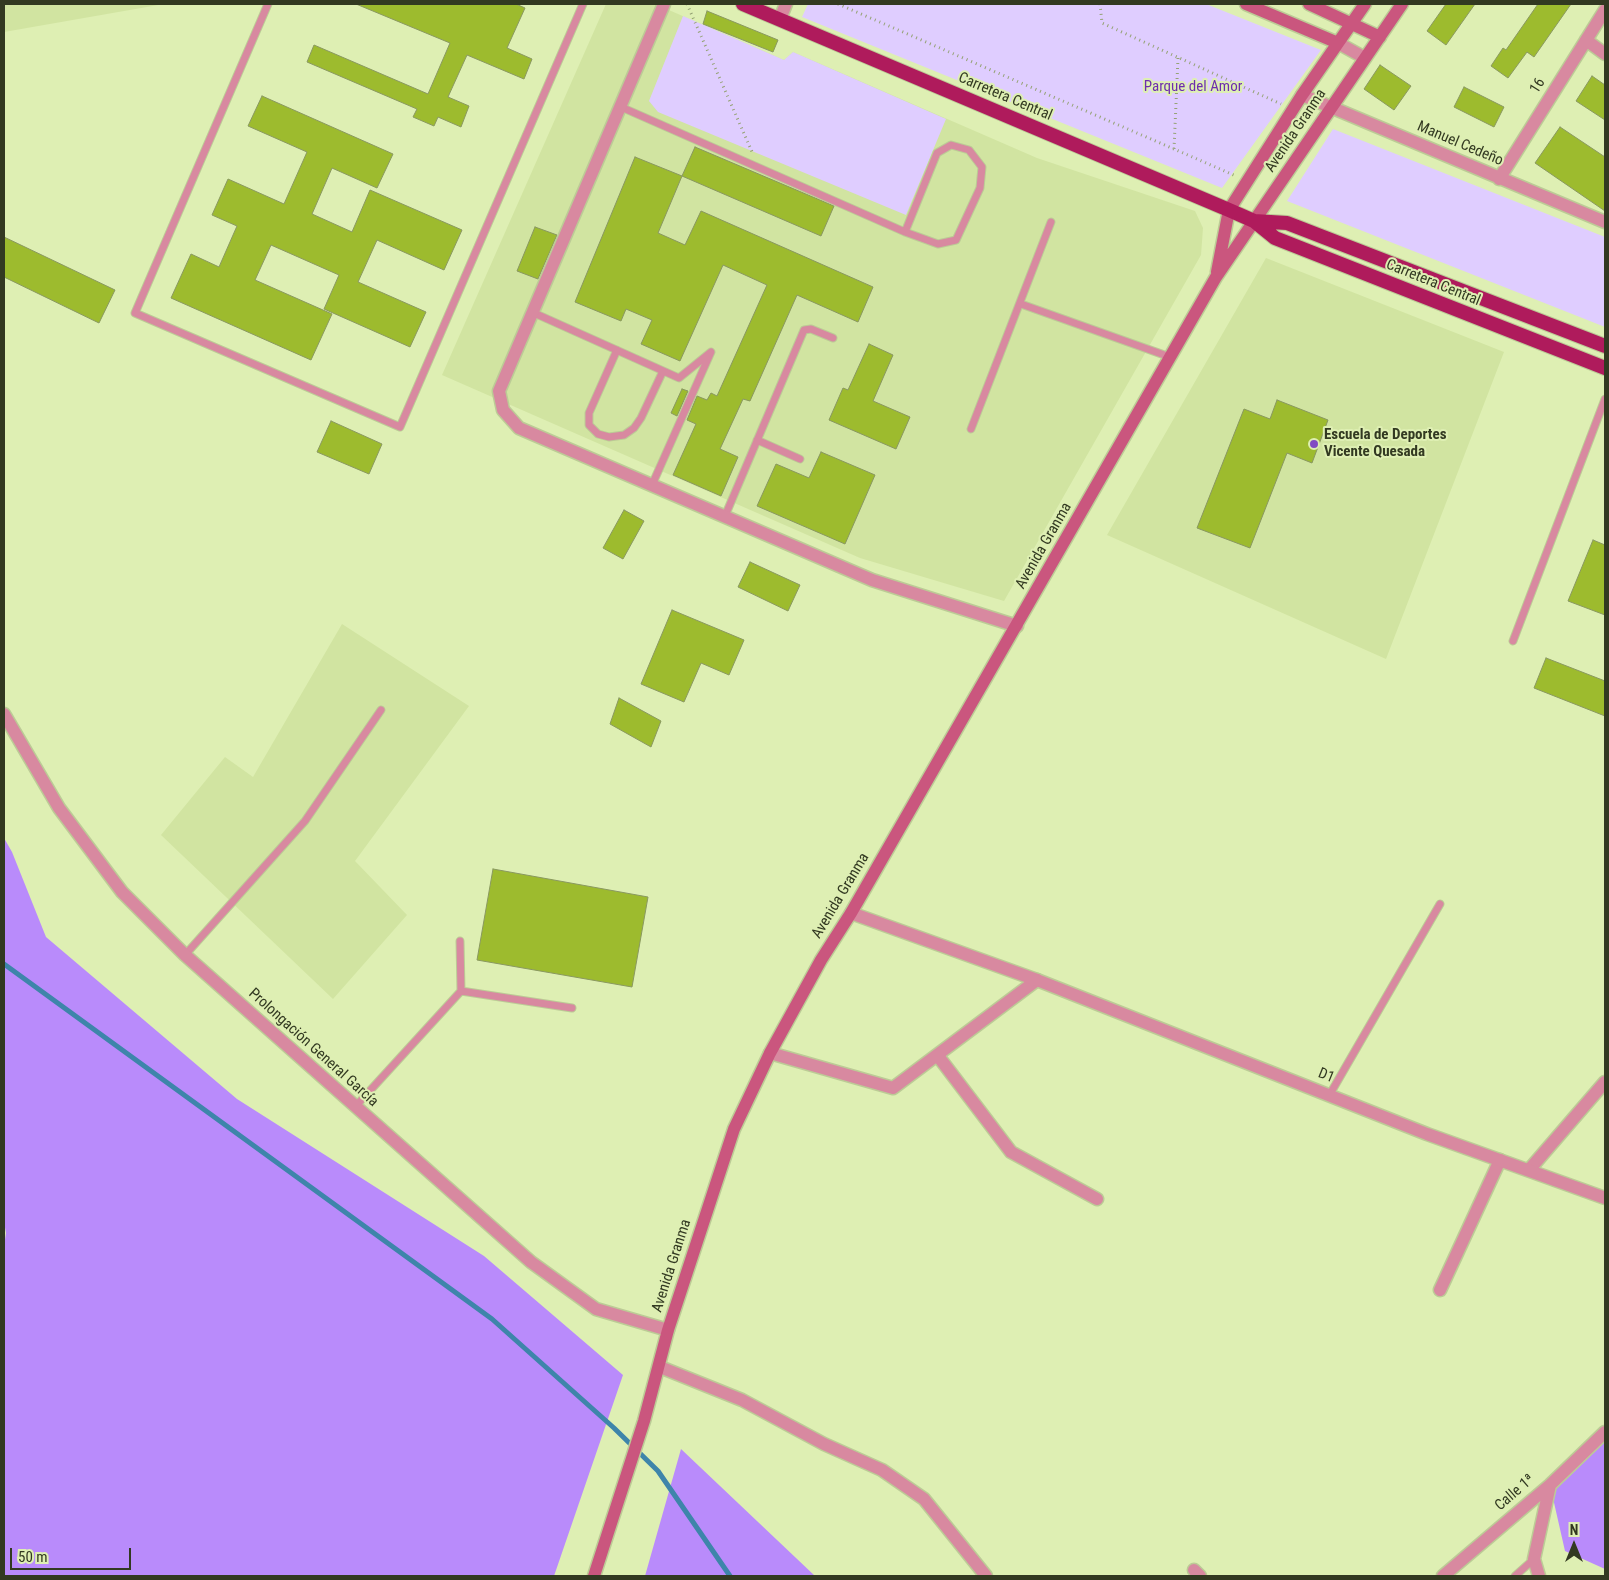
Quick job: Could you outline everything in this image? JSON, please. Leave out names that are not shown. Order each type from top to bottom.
[{"type":"highway","name":"Carretera Central","points":[[743,4],[1229,210],[1254,221],[1275,238],[1605,368]]},
{"type":"highway","name":"Carretera Central","points":[[1254,221],[1286,222],[1605,346]]},
{"type":"main road","points":[[1246,4],[1338,43]]},
{"type":"main road","points":[[1309,4],[1380,37]]},
{"type":"main road","name":"Avenida Granma","points":[[1216,277],[1229,210],[1302,95],[1365,4]]},
{"type":"main road","name":"Avenida Granma","points":[[594,1576],[644,1421],[660,1367],[668,1330],[734,1129],[770,1053],[821,960],[851,913],[1216,277],[1402,4]]},
{"type":"street","points":[[664,4],[534,313],[499,391],[503,410],[519,428],[872,580],[1016,626]]},
{"type":"street","points":[[780,19],[786,4]]},
{"type":"street","name":"16","points":[[1499,179],[1605,10]]},
{"type":"street","points":[[1586,40],[1605,54]]},
{"type":"street","points":[[1338,43],[1365,58]]},
{"type":"street","name":"Manuel Cedeño","points":[[1302,95],[1605,222]]},
{"type":"street","name":"Prolongación General García","points":[[4,714],[59,808],[116,885],[185,955],[531,1262],[596,1309],[668,1330]]},
{"type":"street","name":"D1","points":[[851,913],[1037,980],[1500,1160],[1605,1198]]},
{"type":"street","points":[[770,1053],[893,1088],[1037,980]]},
{"type":"street","points":[[938,1056],[1012,1152],[1097,1200]]},
{"type":"street","points":[[1529,1170],[1605,1082]]},
{"type":"street","points":[[1440,1290],[1500,1160]]},
{"type":"street","points":[[660,1367],[742,1400],[824,1444],[882,1470],[924,1499],[986,1576]]},
{"type":"street","name":"Calle 1ª","points":[[1443,1576],[1550,1485],[1605,1432]]},
{"type":"street","points":[[1539,1576],[1534,1559],[1550,1485]]},
{"type":"lane","points":[[268,4],[134,314],[400,427],[583,4]]},
{"type":"lane","points":[[621,107],[905,232],[938,244],[956,240],[980,188],[982,167],[969,150],[951,145],[937,152],[905,232]]},
{"type":"lane","points":[[971,429],[1021,304],[1051,222]]},
{"type":"lane","points":[[1021,304],[1170,356]]},
{"type":"lane","points":[[534,313],[679,378],[711,352],[652,485]]},
{"type":"lane","points":[[725,516],[804,330],[811,329],[833,338]]},
{"type":"lane","points":[[617,350],[589,413],[589,425],[598,434],[609,438],[624,435],[634,428],[641,418],[663,371]]},
{"type":"lane","points":[[1513,641],[1605,399]]},
{"type":"lane","points":[[757,440],[800,459]]},
{"type":"lane","points":[[185,955],[305,821],[381,710]]},
{"type":"lane","points":[[1330,1094],[1440,904]]},
{"type":"lane","points":[[355,1107],[461,991],[460,941]]},
{"type":"lane","points":[[461,991],[572,1008]]},
{"type":"lane","points":[[1515,1576],[1534,1559]]},
{"type":"path","points":[[687,4],[760,168]]},
{"type":"path","points":[[838,4],[1247,181]]},
{"type":"path","points":[[1100,4],[1102,23],[1293,109]]},
{"type":"path","points":[[1174,149],[1178,58]]},
{"type":"shaded area","points":[[4,4],[164,4],[4,32]]},
{"type":"shaded area","points":[[606,4],[655,4],[784,60],[793,52],[1037,158],[1195,211],[1203,228],[1201,255],[1004,601],[860,558],[442,375]]},
{"type":"shaded area","name":"Escuela de Deportes Vicente Quesada","points":[[1266,258],[1504,352],[1386,659],[1107,535]]},
{"type":"shaded area","points":[[342,624],[469,706],[355,861],[407,915],[333,999],[161,835],[225,757],[253,777]]},
{"type":"shaded area","points":[[4,838],[12,852],[46,937],[237,1099],[484,1256],[623,1375],[554,1576],[4,1576],[4,1246],[6,1233],[4,1222]]},
{"type":"shaded area","points":[[1605,1432],[1605,1569],[1565,1551],[1550,1485]]},
{"type":"shaded area","points":[[681,1449],[815,1576],[645,1576]]},
{"type":"green space","name":"Parque del Amor","points":[[808,4],[1206,4],[1321,50],[1222,188],[802,17]]},
{"type":"green space","points":[[683,16],[784,60],[793,52],[946,119],[906,215],[658,112],[649,101]]},
{"type":"green space","points":[[1333,129],[1605,237],[1605,327],[1287,201]]},
{"type":"building","points":[[356,4],[516,4],[525,8],[507,48],[532,59],[524,79],[467,55],[448,97],[469,106],[461,127],[438,117],[434,126],[413,117],[417,109],[307,62],[314,45],[428,94],[450,43]]},
{"type":"building","points":[[1446,4],[1475,4],[1446,45],[1427,31]]},
{"type":"building","points":[[1538,4],[1571,4],[1534,57],[1527,52],[1508,78],[1491,66],[1503,48],[1506,50]]},
{"type":"building","points":[[707,11],[778,40],[773,52],[703,24]]},
{"type":"building","points":[[1380,65],[1411,86],[1394,110],[1364,89]]},
{"type":"building","points":[[1592,76],[1605,85],[1605,120],[1576,101]]},
{"type":"building","points":[[1464,87],[1504,107],[1494,127],[1454,107]]},
{"type":"building","points":[[262,96],[393,154],[377,188],[332,168],[312,214],[352,232],[370,190],[462,230],[444,270],[377,240],[358,282],[426,312],[410,347],[324,309],[339,275],[271,245],[255,280],[332,314],[311,360],[171,298],[191,254],[219,267],[237,226],[212,215],[228,179],[284,204],[307,152],[248,126]]},
{"type":"building","points":[[1560,127],[1605,157],[1605,211],[1535,163]]},
{"type":"building","points":[[695,147],[834,206],[821,236],[682,176]]},
{"type":"building","points":[[635,157],[682,176],[658,233],[685,245],[701,211],[873,287],[858,322],[797,295],[750,401],[743,399],[720,449],[738,457],[721,496],[673,475],[696,424],[687,420],[697,396],[707,400],[711,393],[717,396],[767,285],[723,265],[680,361],[641,344],[652,320],[626,309],[621,321],[575,302]]},
{"type":"building","points":[[535,227],[557,235],[538,279],[517,271]]},
{"type":"building","points":[[4,237],[115,290],[99,323],[4,277]]},
{"type":"building","points":[[869,344],[893,355],[873,401],[910,417],[896,449],[829,420],[843,388],[848,390]]},
{"type":"building","points":[[682,389],[688,391],[677,416],[671,413]]},
{"type":"building","points":[[1277,400],[1328,420],[1312,463],[1287,453],[1250,548],[1197,528],[1244,409],[1270,419]]},
{"type":"building","points":[[331,421],[382,444],[369,474],[317,452]]},
{"type":"building","points":[[821,452],[875,475],[845,544],[757,506],[776,464],[809,478]]},
{"type":"building","points":[[624,510],[644,521],[623,559],[603,548]]},
{"type":"building","points":[[1593,540],[1605,545],[1605,615],[1568,601]]},
{"type":"building","points":[[750,562],[800,585],[788,611],[738,587]]},
{"type":"building","points":[[672,610],[744,640],[729,675],[701,663],[684,702],[641,684]]},
{"type":"building","points":[[1546,658],[1605,681],[1605,716],[1534,688]]},
{"type":"building","points":[[619,698],[661,721],[651,747],[610,724]]},
{"type":"building","points":[[493,869],[648,897],[632,987],[477,960]]},
{"type":"waterway","points":[[4,964],[492,1319],[614,1428],[658,1471],[730,1576]]},
{"type":"place","name":"Escuela de Deportes Vicente Quesada","points":[[1314,444]]}]
